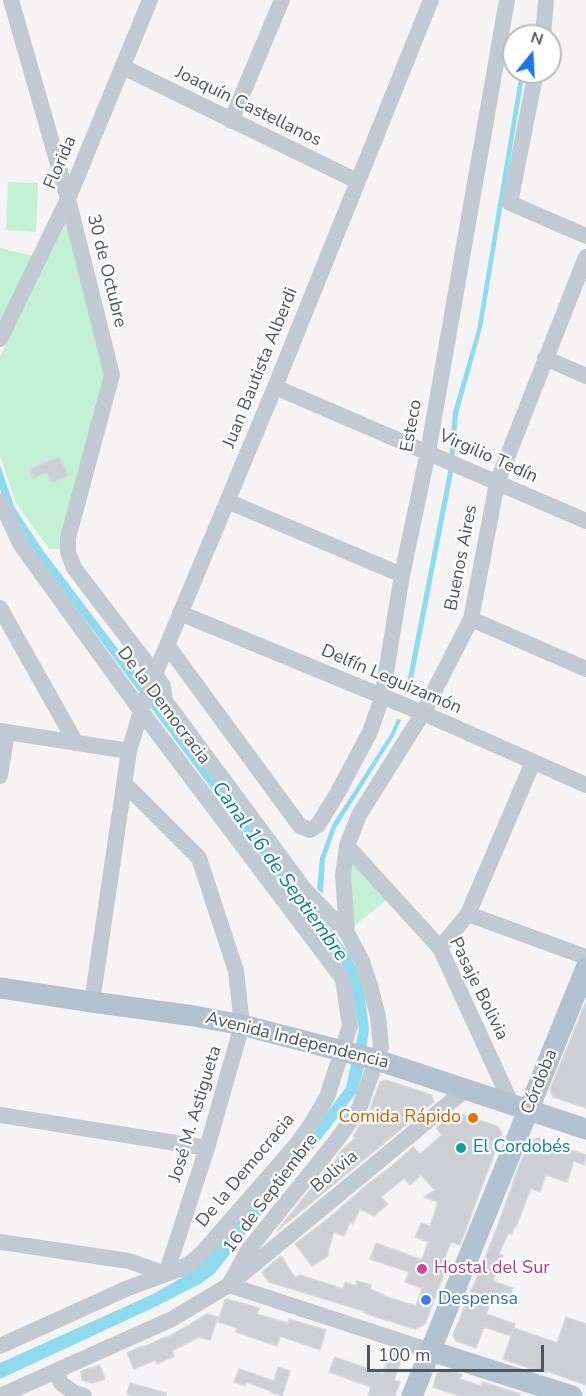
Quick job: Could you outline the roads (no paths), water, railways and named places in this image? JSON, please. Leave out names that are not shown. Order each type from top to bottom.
[{"type":"main road","name":"Córdoba","points":[[412,1396],[520,1108],[586,968]]},
{"type":"main road","name":"Avenida Independencia","points":[[0,988],[242,1025],[376,1060],[586,1129]]},
{"type":"main road","points":[[430,1351],[572,1396]]},
{"type":"street","name":"30 de Octubre","points":[[11,0],[68,199],[112,375],[68,538],[68,552]]},
{"type":"street","name":"Florida","points":[[0,339],[68,199],[150,0]]},
{"type":"street","points":[[231,121],[282,0]]},
{"type":"street","name":"Juan Bautista Alberdi","points":[[92,1002],[129,751],[141,711],[431,0]]},
{"type":"street","name":"Esteco","points":[[167,645],[300,826],[310,830],[318,825],[370,732],[382,697],[402,574],[434,454],[507,0]]},
{"type":"street","points":[[544,24],[546,0]]},
{"type":"street","name":"Joaquín Castellanos","points":[[123,67],[357,181]]},
{"type":"street","points":[[534,84],[510,203],[586,236]]},
{"type":"street","name":"Buenos Aires","points":[[376,1060],[381,1047],[378,1016],[363,961],[347,933],[343,875],[347,846],[359,815],[423,713],[471,619],[497,483],[586,256]]},
{"type":"street","points":[[545,358],[586,376]]},
{"type":"street","name":"Virgilio Tedín","points":[[274,387],[586,521]]},
{"type":"street","name":"De la Democracia","points":[[0,501],[21,545],[141,711],[343,979],[350,1026],[327,1097],[312,1124],[202,1253],[180,1269],[128,1288],[0,1346]]},
{"type":"street","points":[[227,501],[402,574]]},
{"type":"street","name":"De la Democracia","points":[[68,552],[74,568],[155,674],[163,686],[165,701],[233,794],[306,890],[347,933]]},
{"type":"street","points":[[0,608],[76,743]]},
{"type":"street","name":"Delfín Leguizamón","points":[[180,613],[423,713],[586,785]]},
{"type":"street","points":[[471,619],[586,669]]},
{"type":"street","points":[[0,776],[3,732],[129,751]]},
{"type":"street","points":[[440,948],[468,914],[533,762]]},
{"type":"street","name":"José M. Astigueta","points":[[124,783],[199,858],[236,971],[242,1025],[207,1148],[166,1274]]},
{"type":"street","name":"Pasaje Bolivia","points":[[347,846],[440,948],[520,1108]]},
{"type":"street","points":[[468,914],[586,957]]},
{"type":"street","name":"16 de Septiembre","points":[[230,1285],[249,1249],[359,1109],[376,1060]]},
{"type":"street","name":"Bolivia","points":[[230,1285],[465,1089]]},
{"type":"street","points":[[0,1115],[207,1148]]},
{"type":"street","points":[[0,1242],[129,1261],[166,1274]]},
{"type":"street","points":[[0,1396],[172,1319],[230,1285],[430,1351]]},
{"type":"street","points":[[56,1371],[62,1383],[74,1393],[84,1396]]},
{"type":"water","points":[[518,84],[523,84],[482,328],[458,414],[453,473],[410,695],[405,693],[448,472],[453,412],[477,330]]},
{"type":"water","name":"Canal 16 de Septiembre","points":[[0,465],[14,506],[45,553],[348,952],[359,973],[364,991],[369,1028],[364,1068],[357,1092],[214,1274],[200,1284],[157,1306],[0,1379],[0,1363],[153,1294],[181,1278],[204,1260],[304,1144],[346,1087],[359,1029],[350,981],[341,962],[7,512],[0,489]]},
{"type":"water","points":[[397,719],[401,720],[394,736],[336,828],[325,859],[323,894],[317,889],[320,858],[332,825],[390,735]]},
{"type":"place","name":"Comida Rápido","points":[[473,1118]]},
{"type":"place","name":"El Cordobés","points":[[461,1148]]},
{"type":"place","name":"Hostal del Sur","points":[[422,1269]]},
{"type":"place","name":"Despensa","points":[[426,1300]]}]
